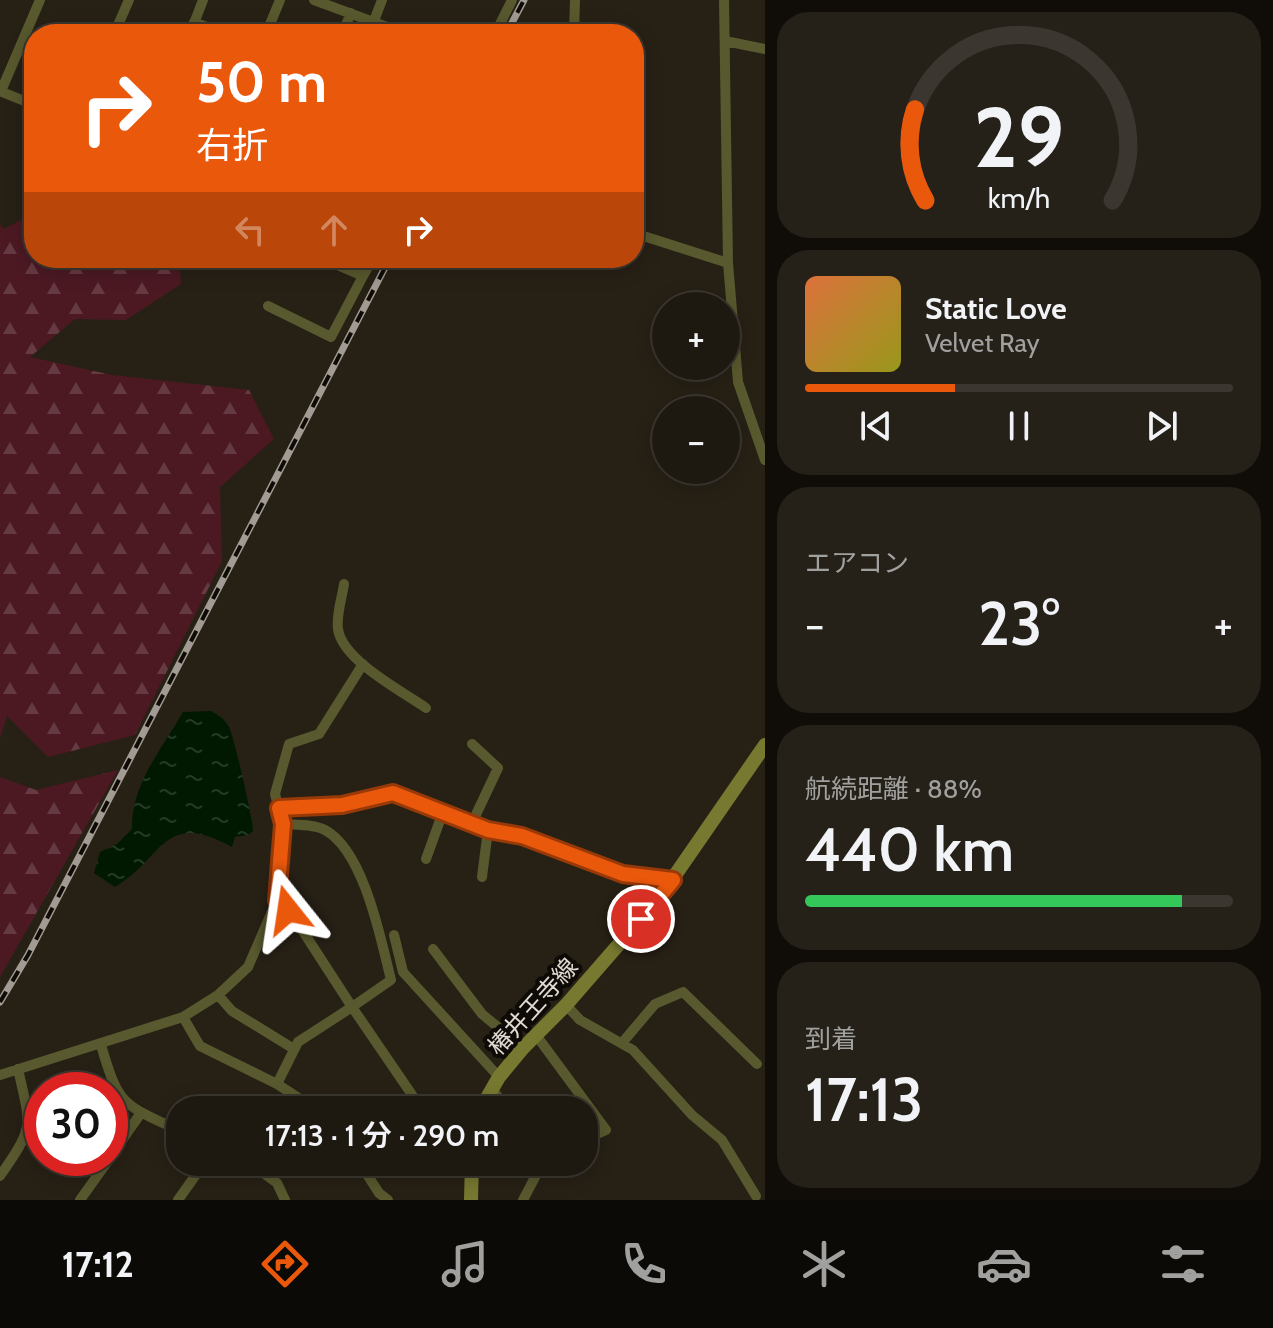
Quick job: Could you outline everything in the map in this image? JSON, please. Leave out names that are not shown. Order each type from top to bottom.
[{"type":"main road","name":"椿井王寺線","points":[[488,1096],[523,1048],[566,1005],[673,880],[765,745]]},
{"type":"main road","points":[[472,1176],[472,1200]]},
{"type":"street","points":[[29,24],[40,0]]},
{"type":"street","points":[[118,24],[129,0]]},
{"type":"street","points":[[199,24],[194,22],[203,0]]},
{"type":"street","points":[[270,24],[280,0]]},
{"type":"street","points":[[316,0],[381,24]]},
{"type":"street","points":[[374,21],[382,0]]},
{"type":"street","points":[[500,24],[512,0]]},
{"type":"street","points":[[574,24],[575,0]]},
{"type":"street","points":[[724,0],[728,263],[738,382],[765,460]]},
{"type":"street","points":[[346,24],[351,13]]},
{"type":"street","points":[[24,36],[0,91],[24,101]]},
{"type":"street","points":[[725,41],[765,49]]},
{"type":"street","points":[[644,236],[728,263]]},
{"type":"street","points":[[344,268],[363,276]]},
{"type":"street","points":[[268,306],[331,337],[367,268]]},
{"type":"street","points":[[344,584],[338,629],[346,649],[426,708]]},
{"type":"street","points":[[0,1075],[183,1017],[218,995],[248,967],[277,900],[283,824],[275,794],[289,744],[319,734],[363,664]]},
{"type":"street","points":[[472,744],[498,768],[472,823]]},
{"type":"street","points":[[279,808],[342,805],[393,793],[488,830],[522,836],[623,874],[673,880]]},
{"type":"street","points":[[426,859],[443,812]]},
{"type":"street","points":[[277,1084],[298,1042],[391,980],[372,904],[355,865],[329,832],[319,827],[283,824]]},
{"type":"street","points":[[482,877],[488,830]]},
{"type":"street","points":[[277,900],[297,922],[413,1096]]},
{"type":"street","points":[[394,935],[403,972],[496,1083],[502,1096]]},
{"type":"street","points":[[433,949],[482,1014],[523,1048]]},
{"type":"street","points":[[622,1043],[655,1004],[683,992],[757,1064]]},
{"type":"street","points":[[218,995],[232,1011],[294,1049]]},
{"type":"street","points":[[566,1005],[580,1020],[622,1043],[722,1140],[755,1199]]},
{"type":"street","points":[[183,1017],[200,1046],[295,1096]]},
{"type":"street","points":[[536,1035],[581,1096]]},
{"type":"street","points":[[101,1045],[119,1097],[141,1113],[166,1125]]},
{"type":"street","points":[[0,1176],[27,1137],[30,1123],[18,1069]]},
{"type":"street","points":[[128,1132],[141,1113]]},
{"type":"street","points":[[598,1119],[606,1130],[598,1134]]},
{"type":"street","points":[[80,1200],[97,1176]]},
{"type":"street","points":[[178,1200],[195,1176]]},
{"type":"street","points":[[267,1176],[277,1183],[285,1200]]},
{"type":"street","points":[[368,1176],[379,1193],[388,1200]]},
{"type":"street","points":[[523,1200],[536,1176]]},
{"type":"green space","points":[[24,219],[24,268],[180,268],[181,284],[126,320],[75,319],[30,357],[112,375],[249,390],[274,439],[220,487],[222,561],[135,735],[48,757],[7,716],[0,738],[0,224],[3,229]]},
{"type":"green space","points":[[118,770],[0,977],[0,777],[36,790]]},
{"type":"water","points":[[211,711],[229,727],[253,831],[235,837],[232,847],[192,833],[178,835],[115,887],[94,873],[100,852],[117,844],[132,829],[142,782],[183,712]]},
{"type":"railway","points":[[511,24],[524,0]]},
{"type":"railway","points":[[0,1002],[28,955],[385,268]]},
{"type":"route","points":[[288,910],[277,900],[283,824],[279,808],[342,805],[393,793],[488,830],[522,836],[623,874],[673,880],[641,919]]}]
